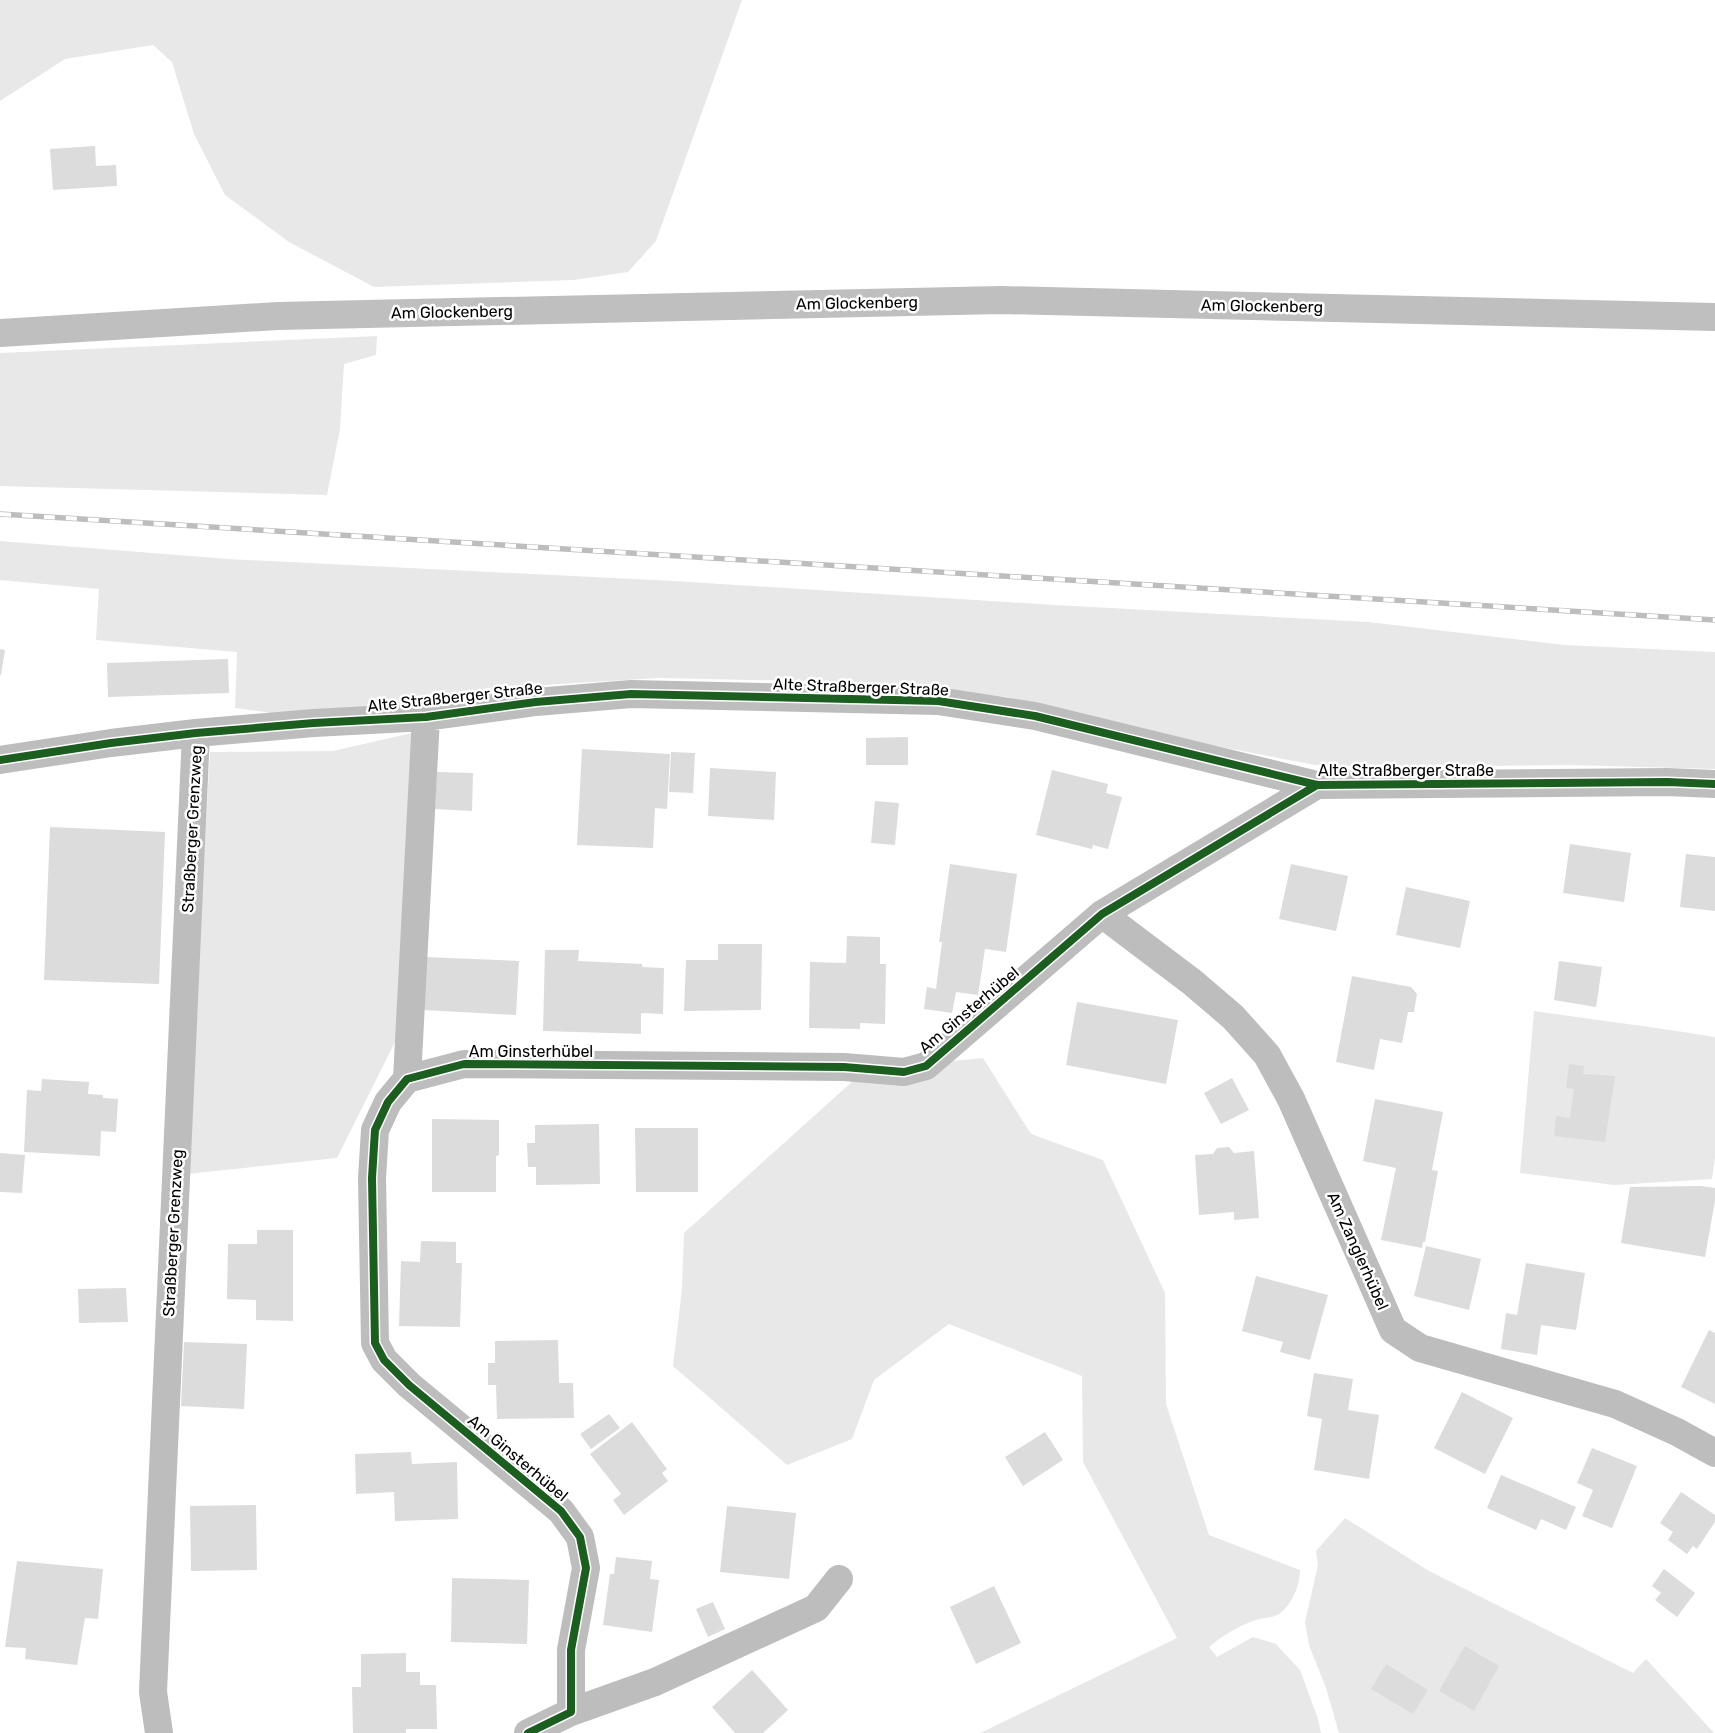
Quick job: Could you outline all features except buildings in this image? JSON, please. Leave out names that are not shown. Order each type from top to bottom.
[{"type":"main road","name":"Am Glockenberg","points":[[0,332],[278,316],[1001,300],[1715,317]]},
{"type":"street","name":"Alte Straßberger Straße","points":[[0,760],[196,733],[314,723],[426,717],[536,702],[632,694],[938,702],[1034,716],[1317,785],[1667,782],[1715,784]]},
{"type":"street","points":[[407,1080],[426,717]]},
{"type":"street","name":"Straßberger Grenzweg","points":[[159,1733],[153,1692],[196,733]]},
{"type":"street","name":"Am Ginsterhübel","points":[[572,1712],[571,1650],[586,1568],[580,1538],[561,1511],[409,1385],[384,1360],[375,1343],[372,1178],[375,1130],[388,1102],[407,1080],[464,1064],[844,1067],[904,1072],[926,1066],[1102,914],[1317,785]]},
{"type":"street","name":"Am Zanglerhübel","points":[[1102,914],[1192,982],[1233,1017],[1267,1055],[1291,1099],[1393,1330],[1420,1348],[1615,1404],[1678,1432],[1715,1453]]},
{"type":"street","points":[[528,1733],[572,1712],[655,1682],[816,1608],[839,1579]]},
{"type":"shaded area","points":[[0,0],[742,0],[656,241],[628,272],[574,280],[374,287],[289,242],[225,195],[194,134],[172,62],[153,45],[65,59],[0,101]]},
{"type":"shaded area","points":[[377,336],[376,355],[344,364],[340,429],[327,495],[0,486],[0,353]]},
{"type":"shaded area","points":[[0,541],[228,559],[674,581],[1368,622],[1565,645],[1715,652],[1715,769],[1570,765],[1405,767],[1315,765],[1195,742],[1007,697],[854,682],[659,678],[543,685],[367,709],[272,713],[235,708],[237,652],[96,640],[99,589],[0,580]]},
{"type":"shaded area","points":[[412,733],[397,1038],[337,1158],[187,1174],[210,752],[333,751]]},
{"type":"shaded area","points":[[1534,1011],[1715,1037],[1715,1157],[1712,1179],[1614,1185],[1520,1173]]},
{"type":"shaded area","points":[[983,1058],[1031,1134],[1103,1160],[1165,1293],[1166,1404],[1209,1535],[1300,1570],[1299,1582],[1284,1610],[1277,1615],[1250,1622],[1225,1635],[1209,1647],[1217,1657],[1253,1637],[1276,1644],[1300,1670],[1318,1719],[1321,1733],[980,1733],[1177,1638],[1083,1462],[1082,1376],[949,1324],[874,1380],[852,1439],[787,1465],[673,1366],[682,1289],[684,1233],[854,1080],[952,1061]]},
{"type":"shaded area","points":[[1345,1518],[1429,1571],[1633,1673],[1646,1659],[1714,1733],[1339,1733],[1326,1688],[1309,1645],[1305,1622],[1318,1565],[1316,1551]]},
{"type":"railway","points":[[0,514],[1715,620]]},
{"type":"cycle path","points":[[0,760],[111,743],[196,733],[314,723],[426,717],[536,702],[631,694],[938,701],[1035,716],[1317,785],[1667,782],[1715,784]]},
{"type":"cycle path","points":[[528,1733],[571,1712],[571,1650],[586,1568],[580,1537],[561,1511],[409,1385],[384,1360],[375,1343],[372,1178],[375,1130],[388,1102],[407,1079],[464,1064],[844,1067],[904,1072],[926,1066],[1102,914],[1317,785]]}]
